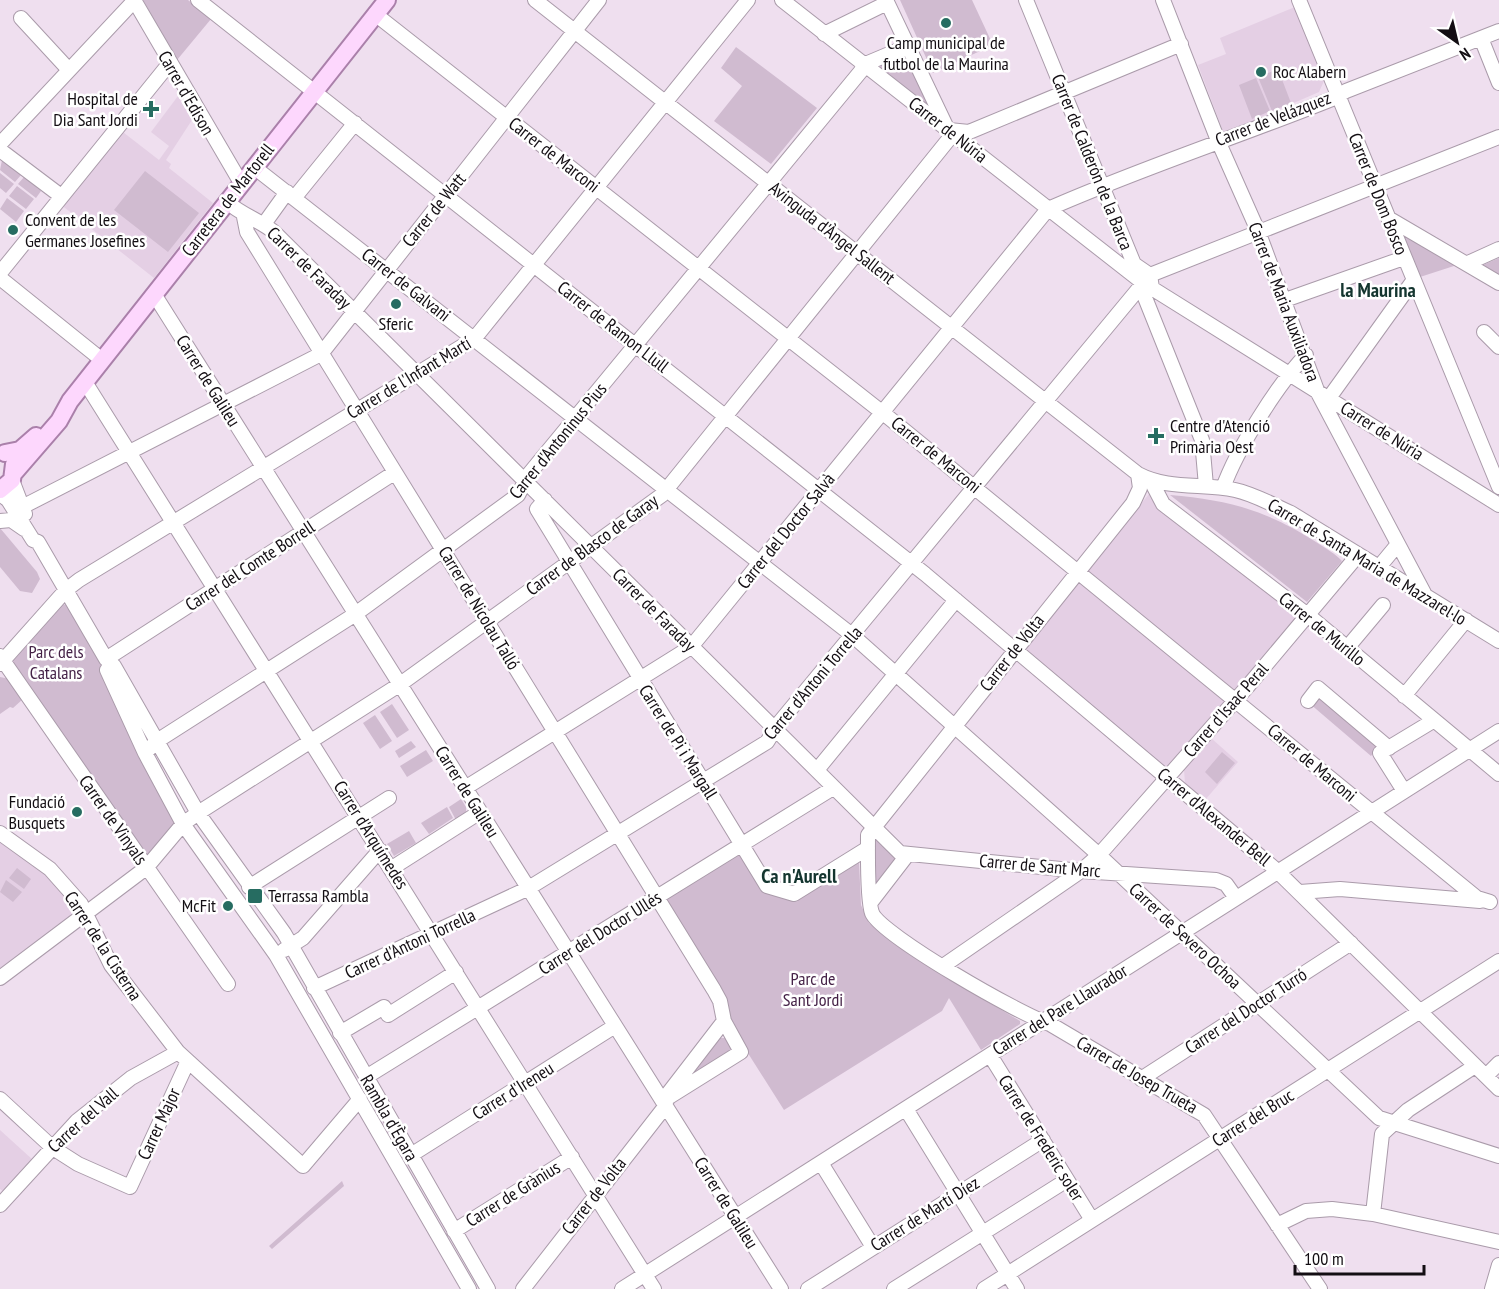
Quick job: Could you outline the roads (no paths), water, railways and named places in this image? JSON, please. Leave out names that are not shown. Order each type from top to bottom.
[{"type":"main road","name":"Carretera de Martorell","points":[[7,484],[59,421],[70,401],[387,0]]},
{"type":"main road","name":"Carretera de Martorell","points":[[3,452],[24,447],[50,418],[70,401]]},
{"type":"main road","points":[[3,452],[14,464],[7,484]]},
{"type":"street","name":"Carrer de Ramon Llull","points":[[198,0],[912,563]]},
{"type":"street","name":"Avinguda d'Àngel Sallent","points":[[535,0],[1133,470]]},
{"type":"street","name":"Carrer de Watt","points":[[22,507],[321,354],[599,0]]},
{"type":"street","name":"Carrer de l'Infant Martí","points":[[1,660],[66,590],[173,521],[474,339],[536,266],[748,0]]},
{"type":"street","name":"Carrer de Núria","points":[[782,0],[951,132]]},
{"type":"street","name":"Carrer de Calderón de la Barca","points":[[1026,0],[1129,253],[1134,264],[1148,281]]},
{"type":"street","name":"Carrer de Maria Auxiliadora","points":[[1163,0],[1219,143],[1258,231],[1306,355],[1398,544],[1425,594]]},
{"type":"street","name":"Carrer de Dom Bosco","points":[[1299,0],[1413,281],[1498,482]]},
{"type":"street","points":[[0,144],[134,1]]},
{"type":"street","name":"Carrer d'Edison","points":[[134,1],[169,64],[242,183]]},
{"type":"street","points":[[824,34],[887,2],[951,132],[969,138],[1181,44]]},
{"type":"street","name":"Carrer de Marconi","points":[[375,14],[882,412],[1079,570],[1477,898],[1495,902]]},
{"type":"street","points":[[21,18],[69,70]]},
{"type":"street","name":"Carrer de Velázquez","points":[[1048,209],[1102,185],[1219,143],[1499,31]]},
{"type":"street","points":[[1481,38],[1499,83]]},
{"type":"street","points":[[863,65],[908,46]]},
{"type":"street","points":[[0,273],[169,64]]},
{"type":"street","name":"Carrer d'Antoninus Pius","points":[[145,753],[158,741],[354,615],[518,495],[529,474],[861,71],[863,65]]},
{"type":"street","points":[[264,224],[355,123]]},
{"type":"street","name":"Carrer de Blasco de Garay","points":[[0,978],[146,868],[183,824],[198,813],[399,685],[662,495],[858,253],[951,132]]},
{"type":"street","points":[[1206,486],[1202,440],[1144,295],[1148,281],[1258,231],[1499,137]]},
{"type":"street","name":"Carrer de Núria","points":[[969,138],[1048,209],[1114,260],[1287,374],[1499,505]]},
{"type":"street","points":[[0,150],[61,196]]},
{"type":"street","name":"Carrer de Galvani","points":[[254,167],[576,417],[852,635],[895,672]]},
{"type":"street","name":"Carrer de Nicolau Talló","points":[[227,202],[244,217],[247,232],[355,411],[444,550],[720,1001],[724,1021],[741,1052],[669,1097],[664,1104]]},
{"type":"street","name":"Carrer del Doctor Salvà","points":[[465,788],[640,681],[691,647],[1048,209]]},
{"type":"street","name":"Carrer de Faraday","points":[[244,217],[264,224],[592,546],[873,828],[900,853],[908,854]]},
{"type":"street","points":[[1388,218],[1499,283]]},
{"type":"street","points":[[1468,263],[1499,249]]},
{"type":"street","points":[[1114,260],[1129,253]]},
{"type":"street","points":[[1285,300],[1404,258]]},
{"type":"street","points":[[0,278],[102,360]]},
{"type":"street","name":"Carrer d'Antoni Torrella","points":[[314,988],[527,889],[767,742],[774,730],[1045,400],[1148,281]]},
{"type":"street","points":[[1324,395],[1413,281]]},
{"type":"street","name":"Carrer de Galileu","points":[[154,294],[354,615],[781,1289]]},
{"type":"street","points":[[1484,332],[1499,347]]},
{"type":"street","points":[[1223,488],[1230,470],[1287,374],[1306,355]]},
{"type":"street","name":"Carrer d'Arquímedes","points":[[85,382],[654,1289]]},
{"type":"street","name":"Carrer de Santa Maria de Mazzarel·lo","points":[[1133,470],[1151,481],[1223,488],[1253,496],[1291,513],[1499,641]]},
{"type":"street","name":"Carrer de Volta","points":[[873,828],[1133,503],[1140,488],[1133,470]]},
{"type":"street","name":"Carrer del Comte Borrell","points":[[106,659],[394,473]]},
{"type":"street","name":"Carrer de Murillo","points":[[1151,481],[1163,504],[1309,616],[1499,774]]},
{"type":"street","points":[[1475,490],[1498,482]]},
{"type":"street","name":"Rambla d'Ègara","points":[[7,484],[39,537],[34,538]]},
{"type":"street","name":"Rambla d'Ègara","points":[[7,484],[8,500],[34,538],[106,659],[114,666],[198,813],[249,887],[268,908],[488,1289]]},
{"type":"street","name":"Carrer de Pi i Margall","points":[[545,500],[537,509],[767,886],[794,894],[868,848]]},
{"type":"street","points":[[0,520],[19,524],[34,538]]},
{"type":"street","points":[[1379,567],[1398,544]]},
{"type":"street","name":"Carrer d'Isaac Peral","points":[[943,966],[1081,871],[1099,855],[1309,616],[1358,555]]},
{"type":"street","name":"Carrer d'Alexander Bell","points":[[912,563],[1300,892],[1499,1089]]},
{"type":"street","points":[[816,770],[956,600]]},
{"type":"street","points":[[1347,648],[1383,605]]},
{"type":"street","points":[[1404,696],[1466,620]]},
{"type":"street","name":"Rambla d'Ègara","points":[[106,659],[107,671],[145,753],[183,824],[276,955],[469,1289]]},
{"type":"street","name":"Carrer de Vinyals","points":[[1,660],[228,984]]},
{"type":"street","name":"Carrer de Severo Ochoa","points":[[895,672],[1099,855],[1378,1118],[1499,1156]]},
{"type":"street","points":[[1308,701],[1318,688],[1389,748]]},
{"type":"street","points":[[1404,791],[1380,753],[1433,721]]},
{"type":"street","name":"Carrer del Pare Llaurador","points":[[622,1289],[1499,731]]},
{"type":"street","name":"Carrer del Doctor Ullés","points":[[366,1077],[480,1009],[833,788]]},
{"type":"street","points":[[249,887],[389,798]]},
{"type":"street","points":[[392,868],[480,812]]},
{"type":"street","points":[[871,902],[868,835],[873,828]]},
{"type":"street","name":"Carrer de la Cisterna","points":[[0,833],[50,869],[86,914],[111,965],[183,1057],[303,1166],[360,1100]]},
{"type":"street","points":[[276,955],[303,938],[380,850]]},
{"type":"street","points":[[871,902],[908,854]]},
{"type":"street","name":"Carrer de Sant Marc","points":[[908,854],[1081,871],[1216,880],[1226,884],[1236,898]]},
{"type":"street","points":[[1444,898],[1451,890],[1455,879]]},
{"type":"street","points":[[1300,892],[1340,889],[1495,902]]},
{"type":"street","name":"Carrer de Josep Trueta","points":[[871,902],[873,915],[880,922],[928,958],[1204,1115],[1320,1289]]},
{"type":"street","name":"Carrer del Doctor Turró","points":[[1141,1079],[1350,943]]},
{"type":"street","name":"Carrer del Bruc","points":[[984,1289],[1499,961]]},
{"type":"street","points":[[340,1033],[384,1007],[388,1015],[456,972]]},
{"type":"street","name":"Carrer de Volta","points":[[523,1289],[664,1108],[667,1095],[724,1021]]},
{"type":"street","name":"Carrer d'Ireneu","points":[[411,1155],[615,1026]]},
{"type":"street","name":"Carrer de Frederic soler","points":[[990,1055],[1092,1220]]},
{"type":"street","name":"Carrer del Vall","points":[[0,1205],[51,1146],[77,1121],[131,1078],[183,1057]]},
{"type":"street","name":"Carrer Major","points":[[51,1146],[78,1164],[130,1187],[183,1057]]},
{"type":"street","points":[[1486,1076],[1499,1063]]},
{"type":"street","points":[[1373,1214],[1382,1134],[1408,1110],[1475,1066]]},
{"type":"street","points":[[0,1099],[51,1146]]},
{"type":"street","points":[[906,1109],[1017,1289]]},
{"type":"street","name":"Carrer de Martí Díez","points":[[808,1289],[1043,1140]]},
{"type":"street","name":"Carrer de Grànius","points":[[454,1231],[572,1157]]},
{"type":"street","points":[[821,1162],[873,1247]]},
{"type":"street","points":[[894,1289],[1067,1179]]},
{"type":"street","points":[[1277,1225],[1292,1216],[1319,1209],[1373,1214],[1499,1242]]},
{"type":"street","points":[[1492,1289],[1499,1265]]},
{"type":"place","name":"Camp municipal de futbol de la Maurina","points":[[946,23]]},
{"type":"place","name":"Roc Alabern","points":[[1261,72]]},
{"type":"place","name":"Hospital de Dia Sant Jordi","points":[[151,109]]},
{"type":"place","name":"Convent de les Germanes Josefines","points":[[13,230]]},
{"type":"place","name":"Sferic","points":[[396,304]]},
{"type":"place","name":"Centre d'Atenció Primària Oest","points":[[1156,436]]},
{"type":"place","name":"Fundació Busquets","points":[[77,812]]},
{"type":"place","name":"Terrassa Rambla","points":[[255,896]]},
{"type":"place","name":"McFit","points":[[228,906]]},
{"type":"district","name":"la Maurina","points":[[1378,290]]},
{"type":"district","name":"Ca n'Aurell","points":[[799,876]]},
{"type":"park label","name":"Parc dels Catalans","points":[[56,662]]},
{"type":"park label","name":"Parc de Sant Jordi","points":[[813,989]]}]
